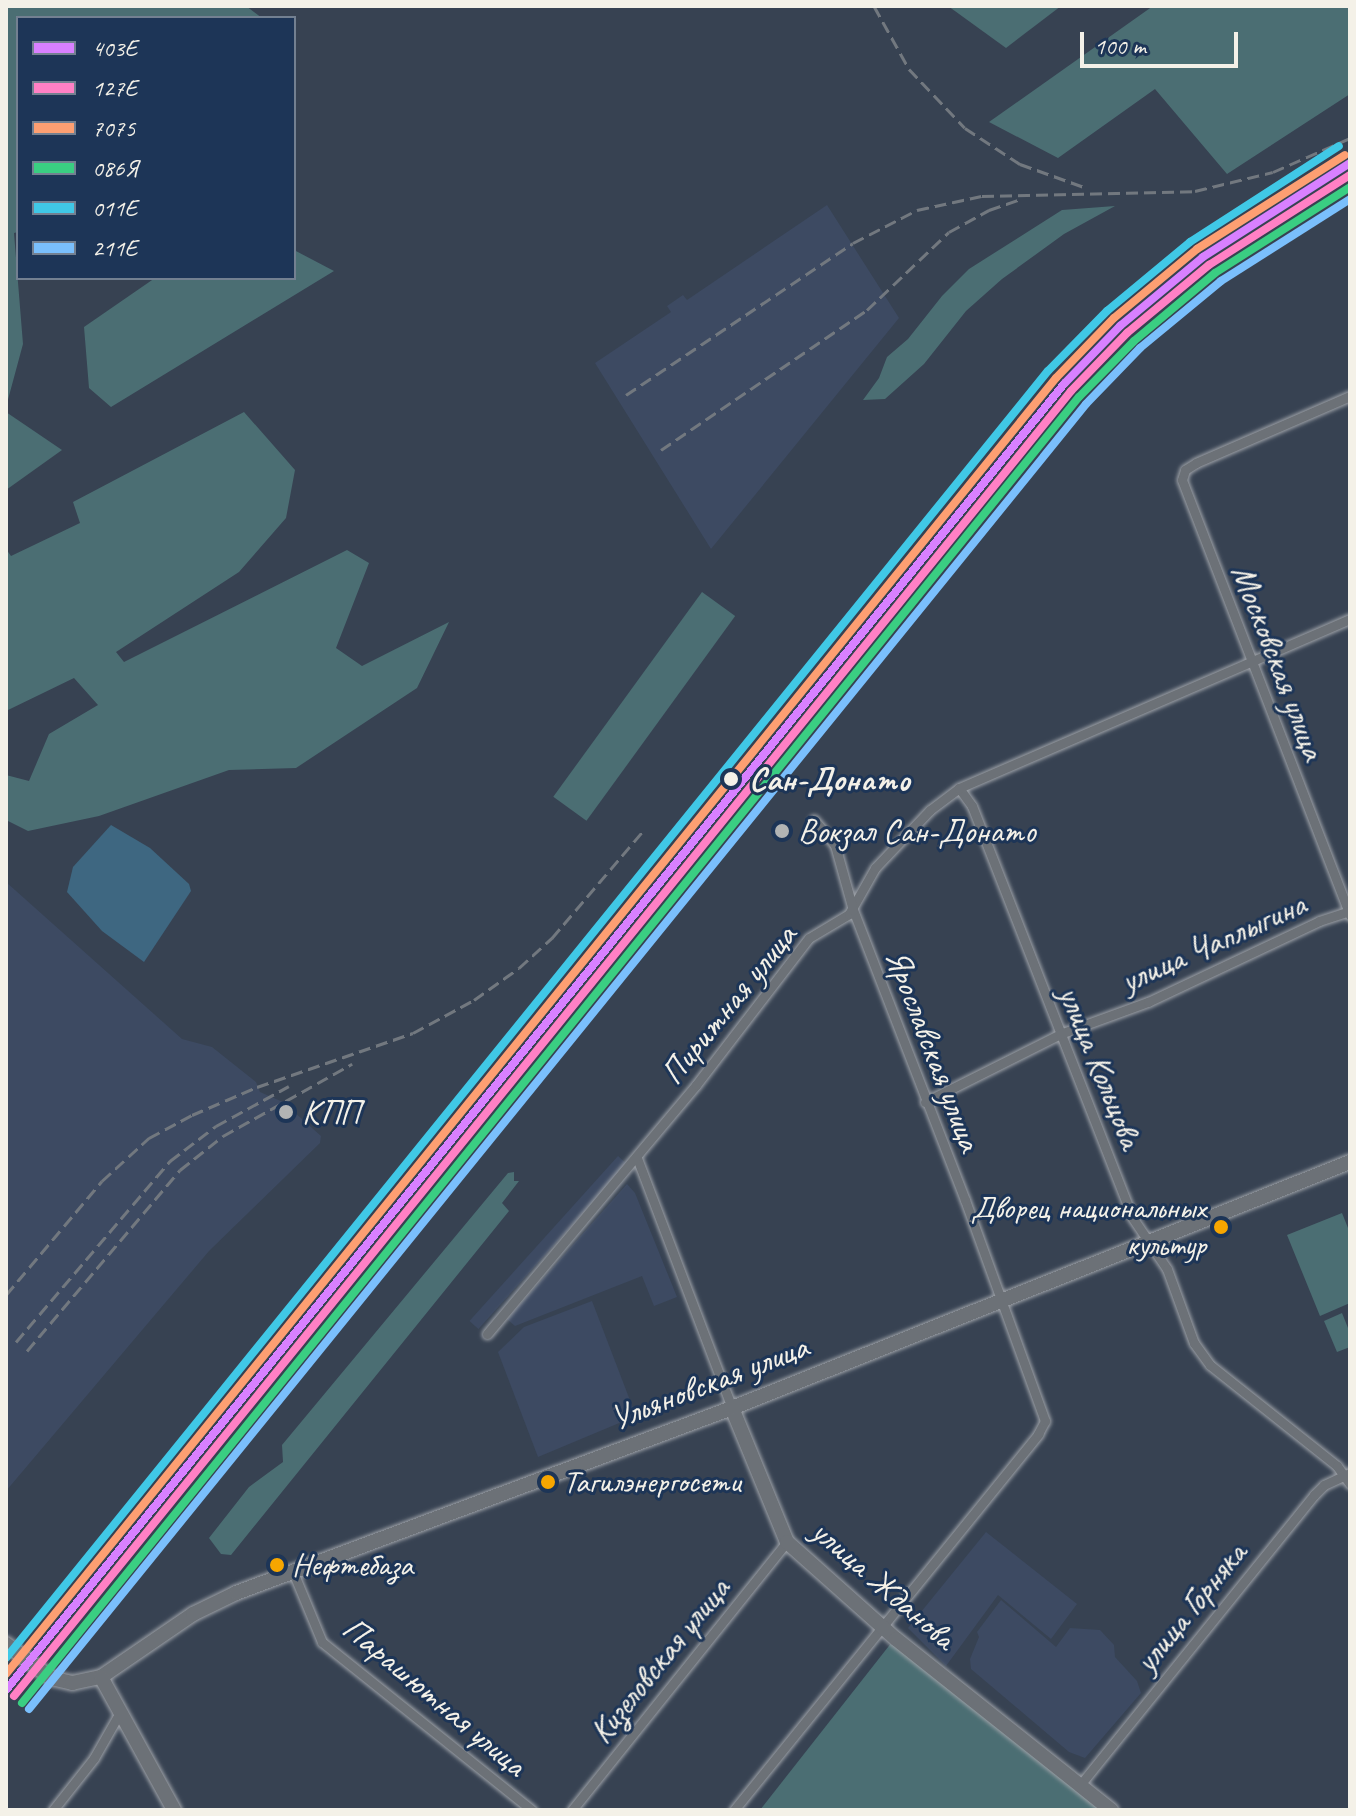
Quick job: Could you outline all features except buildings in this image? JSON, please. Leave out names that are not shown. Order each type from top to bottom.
[{"type":"main road","name":"Ульяновская улица","points":[[101,1677],[193,1614],[293,1572],[732,1408],[1350,1162]]},
{"type":"main road","name":"улица Жданова","points":[[732,1408],[787,1542],[884,1624],[896,1639],[1111,1810]]},
{"type":"main road","points":[[6,1644],[51,1678],[72,1683],[101,1677],[174,1810]]},
{"type":"street","name":"Московская улица","points":[[1349,913],[1184,488],[1185,470],[1350,396]]},
{"type":"street","name":"Пиритная улица","points":[[487,1334],[637,1158],[809,938],[853,910],[875,868],[930,810],[959,788],[1350,619]]},
{"type":"street","name":"улица Кольцова","points":[[959,788],[972,806],[1132,1217],[1167,1269],[1194,1343],[1210,1365],[1349,1477]]},
{"type":"street","name":"Ярославская улица","points":[[734,1810],[1045,1421],[999,1302],[965,1200],[853,910],[835,845],[814,820]]},
{"type":"street","name":"улица Чаплыгина","points":[[925,1102],[1060,1034],[1148,1002],[1319,921],[1349,913]]},
{"type":"street","name":"улица Жданова","points":[[637,1158],[732,1408]]},
{"type":"street","name":"улица Горняка","points":[[1080,1785],[1314,1495],[1324,1485],[1349,1477]]},
{"type":"street","name":"Кизеловская улица","points":[[572,1810],[787,1542]]},
{"type":"street","name":"Парашютная улица","points":[[293,1572],[322,1642],[532,1810]]},
{"type":"street","points":[[53,1810],[94,1758],[119,1714]]},
{"type":"shaded area","points":[[827,205],[899,318],[711,549],[595,363],[671,312],[667,306],[683,295],[687,300]]},
{"type":"shaded area","points":[[111,825],[150,848],[189,884],[191,891],[144,962],[102,931],[67,892],[73,867]]},
{"type":"shaded area","points":[[6,882],[182,1039],[212,1047],[256,1082],[260,1092],[283,1102],[321,1136],[320,1143],[209,1251],[6,1491]]},
{"type":"shaded area","points":[[618,1156],[627,1164],[478,1329],[469,1321]]},
{"type":"shaded area","points":[[627,1184],[635,1193],[677,1297],[654,1306],[642,1276],[515,1326],[507,1319]]},
{"type":"shaded area","name":"Тагилэнергосети","points":[[592,1301],[636,1416],[538,1457],[498,1352],[524,1327]]},
{"type":"shaded area","points":[[986,1532],[1077,1604],[1051,1639],[998,1595],[946,1666],[908,1628]]},
{"type":"shaded area","points":[[1001,1600],[1056,1647],[1070,1628],[1100,1630],[1114,1645],[1115,1657],[1137,1681],[1141,1693],[1085,1758],[1069,1752],[971,1669],[970,1659],[979,1637],[977,1632]]},
{"type":"green space","points":[[6,6],[246,6],[259,16],[16,16],[14,233],[23,344],[6,407]]},
{"type":"green space","points":[[948,6],[1061,6],[1006,48]]},
{"type":"green space","points":[[1153,6],[1350,6],[1350,94],[1227,174],[1155,89],[1058,158],[989,122]]},
{"type":"green space","points":[[1115,206],[1064,234],[1002,279],[966,311],[924,364],[885,399],[863,400],[879,378],[887,357],[908,339],[942,296],[969,269],[1062,210]]},
{"type":"green space","points":[[296,251],[334,271],[111,407],[89,388],[84,327],[152,280],[296,280]]},
{"type":"green space","points":[[6,412],[62,450],[6,490]]},
{"type":"green space","points":[[244,412],[295,470],[286,518],[239,572],[116,652],[124,662],[347,550],[369,563],[336,648],[362,666],[449,622],[417,688],[296,768],[229,770],[99,816],[28,831],[6,820],[6,775],[29,781],[49,734],[98,705],[74,678],[6,711],[6,549],[11,556],[80,523],[73,502]]},
{"type":"green space","points":[[702,592],[735,616],[586,821],[553,797]]},
{"type":"green space","points":[[514,1172],[514,1181],[519,1181],[502,1203],[509,1211],[231,1555],[221,1554],[209,1538],[249,1487],[283,1462],[282,1445],[508,1173]]},
{"type":"green space","points":[[1342,1213],[1350,1233],[1350,1303],[1320,1316],[1287,1235]]},
{"type":"green space","points":[[1342,1313],[1350,1333],[1350,1347],[1337,1352],[1324,1321]]},
{"type":"green space","points":[[892,1642],[1100,1810],[760,1810]]},
{"type":"railway","points":[[874,6],[909,69],[965,128],[1020,164],[1084,187]]},
{"type":"railway","points":[[626,395],[853,243],[917,210],[982,196],[1195,191],[1273,172],[1350,138]]},
{"type":"railway","points":[[661,450],[867,310],[949,232],[989,210],[1018,200]]},
{"type":"railway","points":[[6,1295],[102,1181],[149,1138],[192,1115],[257,1087],[413,1033],[474,1000],[519,968],[552,938],[643,831]]},
{"type":"railway","points":[[27,1351],[180,1170],[223,1136],[352,1064]]},
{"type":"railway","points":[[16,1342],[170,1161],[216,1126],[289,1086]]},
{"type":"transit line","name":"011Е","points":[[6,1658],[1048,371],[1107,311],[1190,242],[1339,146]]},
{"type":"transit line","name":"7075","points":[[6,1674],[1056,378],[1114,318],[1197,249],[1345,155]]},
{"type":"transit line","name":"403Е","points":[[6,1690],[1064,384],[1120,326],[1203,257],[1350,163]]},
{"type":"transit line","name":"127Е","points":[[14,1696],[1071,391],[1127,333],[1209,265],[1350,175]]},
{"type":"transit line","name":"086Я","points":[[22,1703],[1079,397],[1134,341],[1215,273],[1350,187]]},
{"type":"transit line","name":"211Е","points":[[29,1709],[1086,404],[1140,348],[1221,281],[1350,199]]},
{"type":"place","name":"Сан-Донато","points":[[731,779]]},
{"type":"place","name":"Вокзал Сан-Донато","points":[[782,831]]},
{"type":"place","name":"КПП","points":[[286,1112]]},
{"type":"place","name":"Дворец национальных культур","points":[[1221,1227]]},
{"type":"place","name":"Тагилэнергосети","points":[[548,1482]]},
{"type":"place","name":"Нефтебаза","points":[[277,1565]]}]
